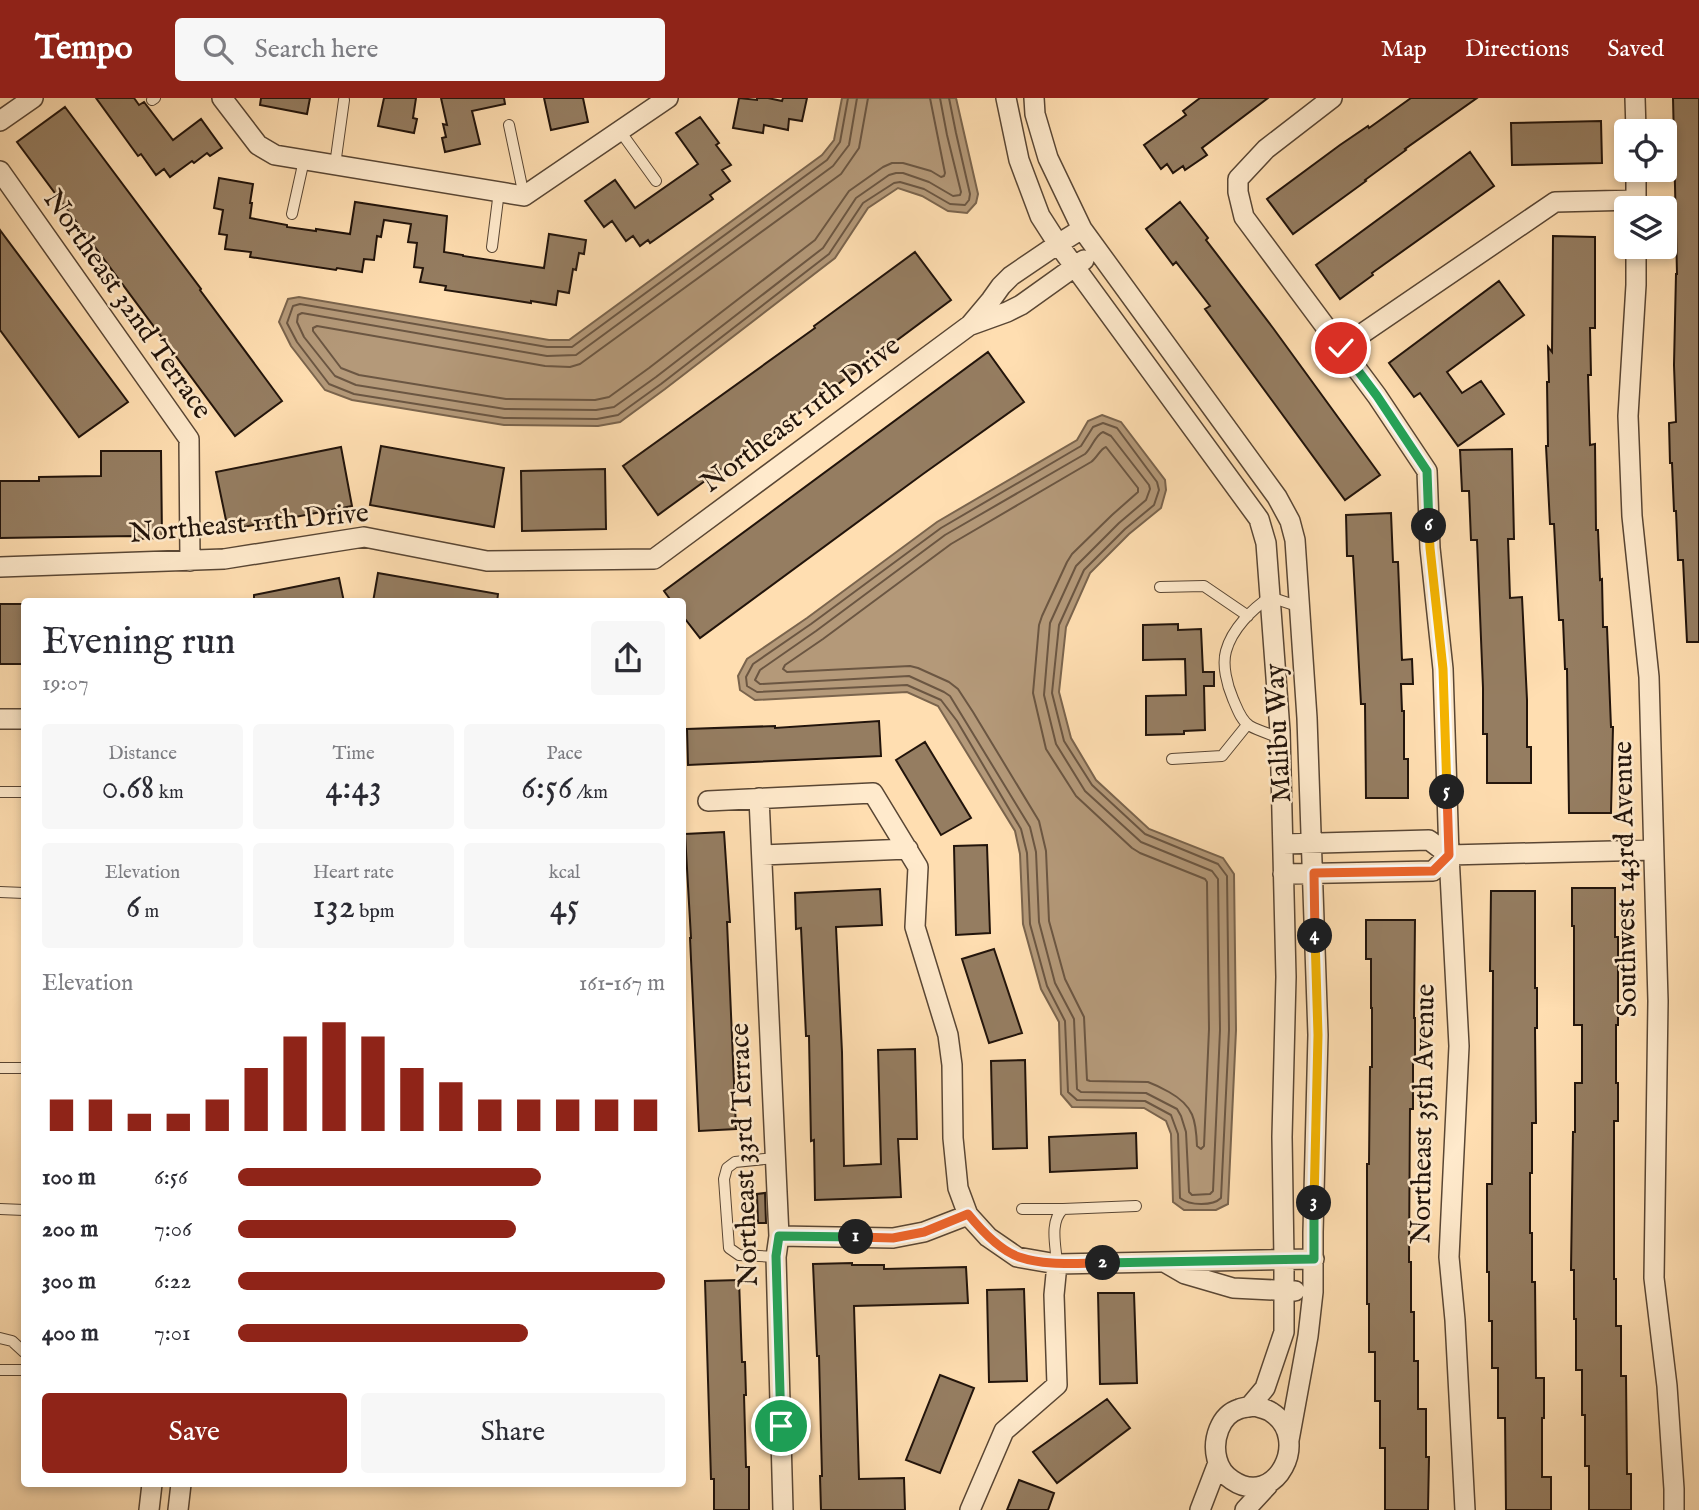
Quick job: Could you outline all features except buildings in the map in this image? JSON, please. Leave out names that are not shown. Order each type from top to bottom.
[{"type":"street","points":[[0,121],[33,98]]},
{"type":"street","points":[[222,98],[258,145],[275,155],[524,196],[668,98]]},
{"type":"street","name":"Malibu Way","points":[[1006,98],[1019,160],[1040,216],[1259,519],[1266,543],[1280,739],[1283,844],[1286,976],[1282,1137],[1284,1332],[1265,1388],[1249,1408],[1240,1409],[1223,1421],[1215,1441],[1218,1463],[1200,1510]]},
{"type":"street","name":"Malibu Way","points":[[1034,98],[1035,114],[1048,158],[1082,229],[1277,498],[1290,521],[1296,540],[1314,873],[1318,1035],[1313,1292],[1288,1458],[1281,1474],[1245,1510]]},
{"type":"street","name":"Northeast 35th Avenue","points":[[1332,98],[1266,149],[1238,179],[1238,192],[1244,217],[1377,396],[1427,471],[1430,548],[1443,669],[1459,1046],[1449,1256],[1456,1332],[1465,1510]]},
{"type":"street","points":[[1635,98],[1636,119]]},
{"type":"street","name":"Northeast 32nd Terrace","points":[[0,171],[188,439],[190,561]]},
{"type":"street","points":[[1341,348],[1555,202],[1614,203]]},
{"type":"street","name":"Northeast 11th Drive","points":[[0,568],[224,559],[365,537],[487,561],[654,559],[970,325],[1011,276],[1082,229]]},
{"type":"street","name":"Northeast 11th Drive","points":[[970,325],[1021,305],[1097,251]]},
{"type":"street","name":"Southwest 143rd Avenue","points":[[1636,259],[1628,416],[1632,516],[1649,677],[1658,1001],[1654,1278],[1667,1386],[1674,1510]]},
{"type":"street","points":[[0,719],[21,719]]},
{"type":"street","points":[[708,800],[873,793],[918,867],[915,928],[948,1035],[953,1065],[953,1138],[958,1188],[968,1214],[988,1237],[1017,1256],[1057,1264],[1314,1259]]},
{"type":"street","name":"Northeast 33rd Terrace","points":[[759,798],[779,1236],[776,1256],[783,1510]]},
{"type":"street","points":[[1283,844],[1429,841],[1449,855],[1653,850]]},
{"type":"street","points":[[762,855],[908,849]]},
{"type":"street","points":[[1283,874],[1433,871],[1449,855]]},
{"type":"street","points":[[779,1236],[893,1238],[924,1232],[968,1214]]},
{"type":"street","points":[[1165,1262],[1185,1274],[1233,1288],[1313,1292]]},
{"type":"street","points":[[970,1510],[1004,1430],[1058,1385],[1054,1295],[1057,1264]]},
{"type":"street","points":[[1249,1408],[1255,1406],[1271,1412],[1283,1424],[1289,1440]]},
{"type":"street","points":[[1218,1463],[1226,1477],[1239,1486],[1253,1488],[1268,1485]]},
{"type":"street","points":[[149,1510],[152,1487]]},
{"type":"street","points":[[178,1510],[181,1487]]},
{"type":"lane","points":[[335,165],[344,100]]},
{"type":"lane","points":[[509,125],[524,196]]},
{"type":"lane","points":[[620,131],[656,181]]},
{"type":"lane","points":[[292,214],[304,160]]},
{"type":"lane","points":[[492,247],[499,191]]},
{"type":"lane","points":[[1160,587],[1204,586],[1248,615]]},
{"type":"lane","points":[[1280,739],[1247,725],[1237,710],[1229,690],[1226,653],[1233,635],[1248,615],[1270,597],[1300,607]]},
{"type":"lane","points":[[1172,759],[1222,756],[1247,725]]},
{"type":"lane","points":[[0,792],[21,792]]},
{"type":"lane","points":[[0,892],[21,893]]},
{"type":"lane","points":[[0,1068],[21,1068]]},
{"type":"lane","points":[[775,1158],[735,1162],[727,1168],[724,1179],[729,1248],[739,1255],[776,1256]]},
{"type":"lane","points":[[1022,1209],[1136,1206]]},
{"type":"lane","points":[[0,1209],[21,1210]]},
{"type":"lane","points":[[1057,1264],[1054,1222],[1063,1209]]},
{"type":"lane","points":[[0,1339],[12,1341],[21,1349]]},
{"type":"lane","points":[[0,1370],[21,1370]]},
{"type":"water","points":[[842,98],[956,98],[978,194],[976,203],[967,213],[948,211],[922,196],[898,188],[868,208],[835,258],[620,422],[598,426],[504,425],[352,400],[325,390],[291,346],[279,322],[288,299],[299,297],[549,340],[569,340],[822,155],[834,140]]},
{"type":"water","points":[[1102,415],[1121,422],[1165,480],[1166,490],[1161,508],[1129,534],[1090,573],[1066,627],[1059,692],[1071,738],[1096,780],[1149,829],[1223,858],[1234,874],[1236,1030],[1228,1204],[1216,1210],[1184,1210],[1173,1202],[1171,1134],[1166,1121],[1144,1108],[1072,1107],[1061,1094],[1059,1022],[1041,989],[1023,924],[1020,854],[1015,831],[938,706],[907,692],[755,700],[740,690],[738,676],[747,659],[937,522],[1077,440],[1088,421]]},
{"type":"route","points":[[781,1426],[776,1256],[779,1236],[893,1238],[924,1232],[968,1214],[988,1237],[1017,1256],[1057,1264],[1314,1259],[1318,1035],[1314,873],[1433,871],[1449,855],[1443,669],[1430,548],[1427,471],[1341,348]]}]
